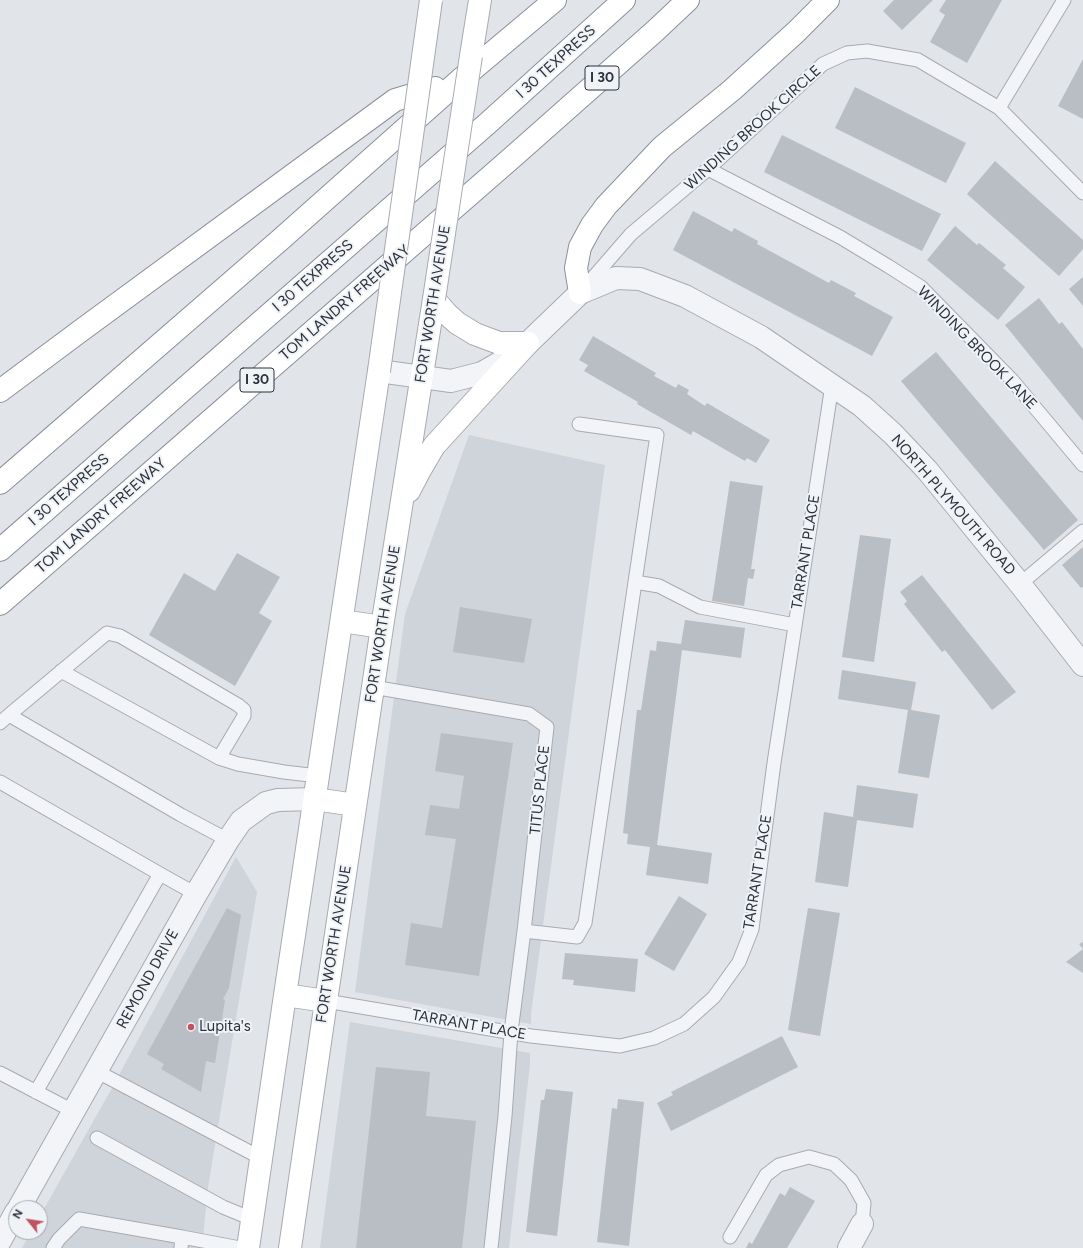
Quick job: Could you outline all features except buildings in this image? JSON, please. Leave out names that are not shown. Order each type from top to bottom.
[{"type":"main road","points":[[248,1248],[379,372],[431,0]]},
{"type":"main road","name":"FORT WORTH AVENUE","points":[[290,1248],[382,627],[480,0]]},
{"type":"main road","points":[[0,483],[291,230],[460,80],[555,0]]},
{"type":"main road","name":"I 30 TEXPRESS","points":[[0,550],[488,123],[624,0]]},
{"type":"main road","name":"TOM LANDRY FREEWAY","points":[[0,604],[515,155],[688,0]]},
{"type":"main road","points":[[580,293],[576,268],[580,247],[592,225],[606,206],[662,147],[732,90],[796,32],[828,0]]},
{"type":"main road","points":[[0,391],[395,100],[460,80]]},
{"type":"main road","points":[[434,299],[457,323],[475,334],[499,343],[528,343]]},
{"type":"main road","points":[[400,510],[434,446],[528,343]]},
{"type":"main road","points":[[342,621],[382,627]]},
{"type":"main road","points":[[315,799],[355,805]]},
{"type":"main road","points":[[285,996],[326,1001]]},
{"type":"street","name":"NORTH PLYMOUTH ROAD","points":[[379,372],[451,381],[482,373],[508,358],[528,343],[580,293],[616,278],[640,279],[685,296],[754,334],[832,385],[862,406],[898,439],[927,470],[1020,584],[1083,665]]},
{"type":"street","name":"REMOND DRIVE","points":[[23,1200],[196,894],[241,821],[266,802],[278,800],[315,799]]},
{"type":"street","points":[[849,1248],[862,1224]]},
{"type":"street","points":[[0,1241],[8,1226]]},
{"type":"lane","points":[[999,108],[1064,0]]},
{"type":"lane","name":"WINDING BROOK CIRCLE","points":[[580,293],[631,234],[708,169],[823,64],[847,53],[867,51],[918,60],[999,108],[1083,193]]},
{"type":"lane","name":"WINDING BROOK LANE","points":[[708,169],[840,238],[921,287],[1012,380],[1083,465]]},
{"type":"lane","name":"TARRANT PLACE","points":[[326,1001],[531,1036],[620,1046],[654,1038],[684,1024],[714,997],[739,962],[752,929],[774,763],[832,385]]},
{"type":"lane","points":[[524,931],[577,937],[585,923],[657,435],[579,424]]},
{"type":"lane","points":[[1020,584],[1083,531]]},
{"type":"lane","points":[[636,582],[659,586],[700,607],[795,624]]},
{"type":"lane","points":[[219,758],[244,716],[244,710],[238,704],[120,636],[107,633],[4,719],[228,840]]},
{"type":"lane","points":[[61,671],[219,758],[238,764],[318,776]]},
{"type":"lane","name":"TITUS PLACE","points":[[373,687],[529,714],[547,727],[511,1032],[505,1116],[491,1248]]},
{"type":"lane","points":[[0,782],[196,894]]},
{"type":"lane","points":[[36,1092],[160,874]]},
{"type":"lane","points":[[96,1071],[261,1158]]},
{"type":"lane","points":[[0,1074],[73,1111]]},
{"type":"lane","points":[[97,1138],[223,1207],[252,1219]]},
{"type":"lane","points":[[730,1236],[766,1174],[779,1165],[809,1158],[834,1164],[851,1180],[864,1203],[862,1224]]},
{"type":"lane","points":[[53,1248],[59,1239],[79,1219],[182,1242],[240,1248]]},
{"type":"shaded area","points":[[469,435],[605,465],[531,1014],[531,1024],[355,992],[405,614]]},
{"type":"shaded area","points":[[236,857],[257,892],[208,1187],[202,1248],[22,1248],[26,1240],[48,1240],[48,1202],[112,1088]]},
{"type":"shaded area","points":[[350,1022],[530,1053],[509,1248],[320,1248]]},
{"type":"place","name":"Lupita's","points":[[191,1027]]}]
